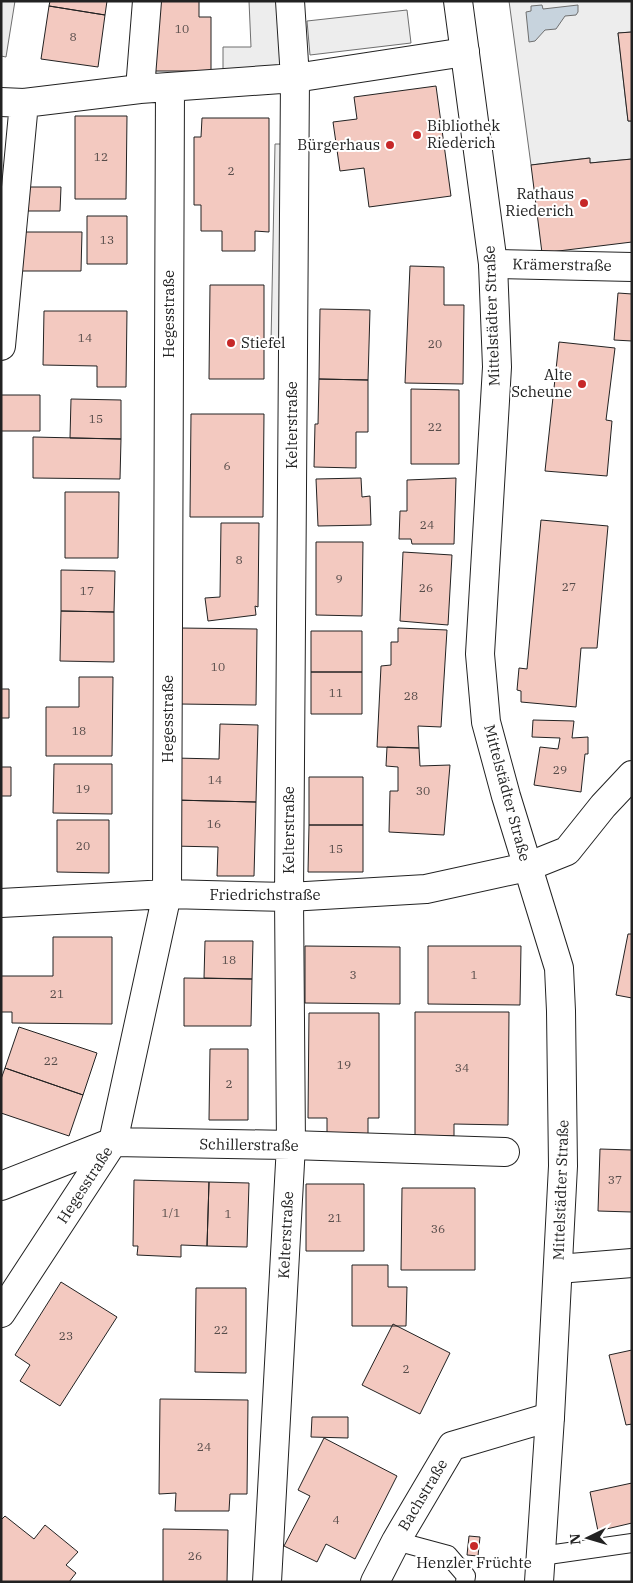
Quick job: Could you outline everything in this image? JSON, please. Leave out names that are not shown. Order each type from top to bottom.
[{"type":"street","points":[[140,89],[147,1]]},
{"type":"street","name":"Kelterstraße","points":[[267,1582],[291,1145],[289,897],[294,78],[290,1]]},
{"type":"street","name":"Mittelstädter Straße","points":[[458,1],[492,264],[497,367],[480,654],[486,722],[506,796],[558,968],[562,1027],[563,1166],[540,1569]]},
{"type":"street","points":[[1,346],[12,103],[140,89],[294,78],[464,52]]},
{"type":"street","name":"Hegesstraße","points":[[1,1313],[113,1142],[167,894],[170,87]]},
{"type":"street","name":"Krämerstraße","points":[[492,264],[632,267]]},
{"type":"street","name":"Friedrichstraße","points":[[1,904],[167,894],[289,897],[426,889],[527,867],[567,851],[603,806],[632,774]]},
{"type":"street","name":"Schillerstraße","points":[[1,1186],[113,1142],[291,1145],[505,1152]]},
{"type":"street","points":[[558,1269],[632,1263]]},
{"type":"street","name":"Bachstraße","points":[[375,1582],[396,1540],[452,1446],[550,1417]]},
{"type":"lane","points":[[396,1540],[448,1555],[466,1576],[465,1582]]},
{"type":"lane","points":[[540,1569],[632,1543]]},
{"type":"shaded area","points":[[1,1],[15,1],[6,57],[1,56]]},
{"type":"shaded area","points":[[249,1],[278,1],[281,77],[223,76],[223,47],[251,47]]},
{"type":"shaded area","points":[[509,1],[632,1],[632,32],[618,33],[628,121],[632,121],[632,159],[590,163],[589,158],[531,165]]},
{"type":"shaded area","points":[[542,5],[543,9],[578,5],[578,12],[576,15],[565,16],[556,29],[545,30],[535,41],[529,42],[526,12],[531,11],[531,6]]},
{"type":"shaded area","points":[[407,10],[411,43],[310,55],[307,21]]},
{"type":"shaded area","points":[[275,144],[288,144],[285,343],[271,343]]},
{"type":"building","points":[[50,1],[107,1],[105,15],[49,6]]},
{"type":"building","points":[[153,1],[199,1],[199,17],[211,17],[211,71],[153,71]]},
{"type":"building","points":[[49,6],[105,15],[98,67],[41,59]]},
{"type":"building","points":[[632,32],[632,121],[628,121],[618,33]]},
{"type":"building","name":"Bürgerhaus","points":[[436,86],[451,196],[369,207],[364,168],[340,171],[333,122],[357,119],[354,97]]},
{"type":"building","points":[[75,116],[127,116],[126,199],[75,199]]},
{"type":"building","points":[[202,118],[269,118],[269,232],[255,231],[255,251],[222,251],[222,231],[201,231],[201,205],[194,205],[194,137],[201,137]]},
{"type":"building","name":"Rathaus Riederich","points":[[590,158],[590,163],[632,159],[632,242],[542,253],[531,165]]},
{"type":"building","points":[[24,187],[61,187],[60,211],[24,211]]},
{"type":"building","points":[[87,216],[127,216],[127,264],[87,264]]},
{"type":"building","points":[[20,232],[82,232],[81,271],[19,271]]},
{"type":"building","points":[[410,266],[444,267],[444,305],[464,305],[463,384],[405,383]]},
{"type":"building","points":[[210,285],[264,285],[264,379],[209,379]]},
{"type":"building","points":[[618,293],[632,294],[632,341],[614,340]]},
{"type":"building","points":[[320,309],[370,310],[368,380],[319,379]]},
{"type":"building","points":[[44,311],[127,311],[126,387],[97,387],[97,366],[43,365]]},
{"type":"building","name":"Alte Scheune","points":[[559,342],[615,348],[606,420],[612,421],[607,476],[545,471]]},
{"type":"building","points":[[319,379],[368,380],[368,432],[356,432],[356,468],[314,467],[315,424],[318,424]]},
{"type":"building","points":[[411,389],[459,390],[459,464],[411,464]]},
{"type":"building","points":[[1,395],[40,395],[40,431],[1,431]]},
{"type":"building","points":[[71,399],[121,400],[121,439],[70,438]]},
{"type":"building","points":[[191,414],[264,414],[263,517],[190,517]]},
{"type":"building","points":[[33,437],[121,439],[120,479],[33,478]]},
{"type":"building","points":[[361,478],[362,497],[370,496],[371,525],[318,526],[316,479]]},
{"type":"building","points":[[456,478],[454,544],[412,544],[411,539],[399,539],[400,511],[407,511],[407,480]]},
{"type":"building","points":[[65,492],[119,492],[118,558],[65,558]]},
{"type":"building","points":[[541,520],[608,526],[597,648],[581,648],[576,707],[521,702],[521,691],[517,690],[519,668],[527,669]]},
{"type":"building","points":[[221,523],[259,523],[258,607],[255,606],[256,615],[208,621],[205,598],[220,597]]},
{"type":"building","points":[[316,542],[363,542],[362,616],[316,615]]},
{"type":"building","points":[[403,552],[452,555],[448,625],[400,621]]},
{"type":"building","points":[[61,570],[115,571],[114,612],[61,611]]},
{"type":"building","points":[[61,611],[114,612],[114,662],[60,661]]},
{"type":"building","points":[[180,628],[257,629],[256,705],[179,704]]},
{"type":"building","points":[[398,628],[447,630],[441,727],[418,726],[419,748],[377,747],[381,666],[391,665],[391,642],[398,642]]},
{"type":"building","points":[[311,631],[362,631],[362,672],[311,672]]},
{"type":"building","points":[[311,672],[362,672],[362,714],[311,714]]},
{"type":"building","points":[[79,677],[113,677],[112,756],[46,756],[46,707],[79,707]]},
{"type":"building","points":[[1,689],[9,689],[9,718],[1,718]]},
{"type":"building","points":[[533,720],[574,721],[572,738],[588,737],[588,754],[585,754],[581,792],[534,785],[540,747],[558,749],[560,738],[532,737]]},
{"type":"building","points":[[220,724],[258,725],[256,802],[173,800],[174,758],[219,759]]},
{"type":"building","points":[[387,747],[419,748],[420,766],[450,765],[444,835],[389,832],[390,791],[398,791],[398,767],[386,766]]},
{"type":"building","points":[[54,764],[112,764],[112,814],[53,813]]},
{"type":"building","points":[[1,767],[11,767],[11,796],[1,796]]},
{"type":"building","points":[[309,777],[363,777],[363,825],[309,825]]},
{"type":"building","points":[[173,800],[256,802],[254,876],[217,876],[218,847],[172,846]]},
{"type":"building","points":[[57,820],[109,820],[109,873],[57,872]]},
{"type":"building","points":[[309,825],[363,825],[363,872],[308,872]]},
{"type":"building","points":[[628,934],[632,934],[632,998],[616,995]]},
{"type":"building","points":[[53,937],[112,937],[112,1024],[12,1023],[12,1012],[1,1012],[1,976],[53,976]]},
{"type":"building","points":[[205,941],[253,941],[252,979],[204,978]]},
{"type":"building","points":[[305,946],[400,947],[400,1004],[305,1003]]},
{"type":"building","points":[[428,946],[521,946],[520,1005],[428,1004]]},
{"type":"building","points":[[184,978],[252,979],[251,1026],[184,1026]]},
{"type":"building","points":[[415,1012],[509,1012],[508,1125],[454,1124],[454,1136],[415,1136]]},
{"type":"building","points":[[309,1013],[379,1013],[379,1118],[368,1118],[368,1134],[327,1133],[327,1118],[308,1118]]},
{"type":"building","points":[[19,1027],[97,1053],[83,1095],[5,1068]]},
{"type":"building","points":[[210,1049],[248,1049],[248,1120],[209,1120]]},
{"type":"building","points":[[5,1068],[83,1095],[69,1136],[1,1113],[1,1079]]},
{"type":"building","points":[[600,1149],[632,1150],[632,1212],[598,1211]]},
{"type":"building","points":[[134,1180],[209,1182],[207,1246],[181,1245],[181,1257],[137,1255],[138,1246],[133,1246]]},
{"type":"building","points":[[209,1182],[249,1183],[247,1247],[207,1246]]},
{"type":"building","points":[[306,1184],[364,1184],[364,1251],[306,1251]]},
{"type":"building","points":[[402,1188],[475,1188],[475,1270],[401,1270]]},
{"type":"building","points":[[352,1265],[388,1265],[388,1287],[407,1287],[406,1326],[352,1326]]},
{"type":"building","points":[[61,1282],[117,1317],[60,1406],[20,1381],[30,1365],[15,1355]]},
{"type":"building","points":[[196,1288],[246,1288],[246,1373],[195,1372]]},
{"type":"building","points":[[393,1324],[450,1353],[420,1414],[362,1385]]},
{"type":"building","points":[[632,1350],[632,1424],[626,1425],[609,1355]]},
{"type":"building","points":[[160,1399],[248,1400],[247,1494],[230,1494],[229,1511],[175,1511],[176,1493],[159,1494]]},
{"type":"building","points":[[312,1417],[348,1417],[348,1438],[311,1437]]},
{"type":"building","points":[[324,1438],[397,1476],[355,1559],[326,1544],[317,1562],[284,1546],[310,1496],[298,1490]]},
{"type":"building","points":[[632,1483],[632,1523],[598,1531],[590,1492]]},
{"type":"building","points":[[5,1516],[34,1539],[45,1525],[78,1552],[66,1565],[76,1573],[69,1582],[1,1582],[1,1520]]},
{"type":"building","points":[[163,1529],[228,1530],[227,1582],[163,1582]]},
{"type":"building","name":"Henzler Früchte","points":[[469,1536],[480,1537],[478,1556],[467,1555]]},
{"type":"place","name":"Bibliothek Riederich","points":[[417,135]]},
{"type":"place","name":"Bürgerhaus","points":[[390,145]]},
{"type":"place","name":"Rathaus Riederich","points":[[584,203]]},
{"type":"place","name":"Stiefel","points":[[231,343]]},
{"type":"place","name":"Alte Scheune","points":[[582,384]]},
{"type":"place","name":"Henzler Früchte","points":[[474,1546]]}]
